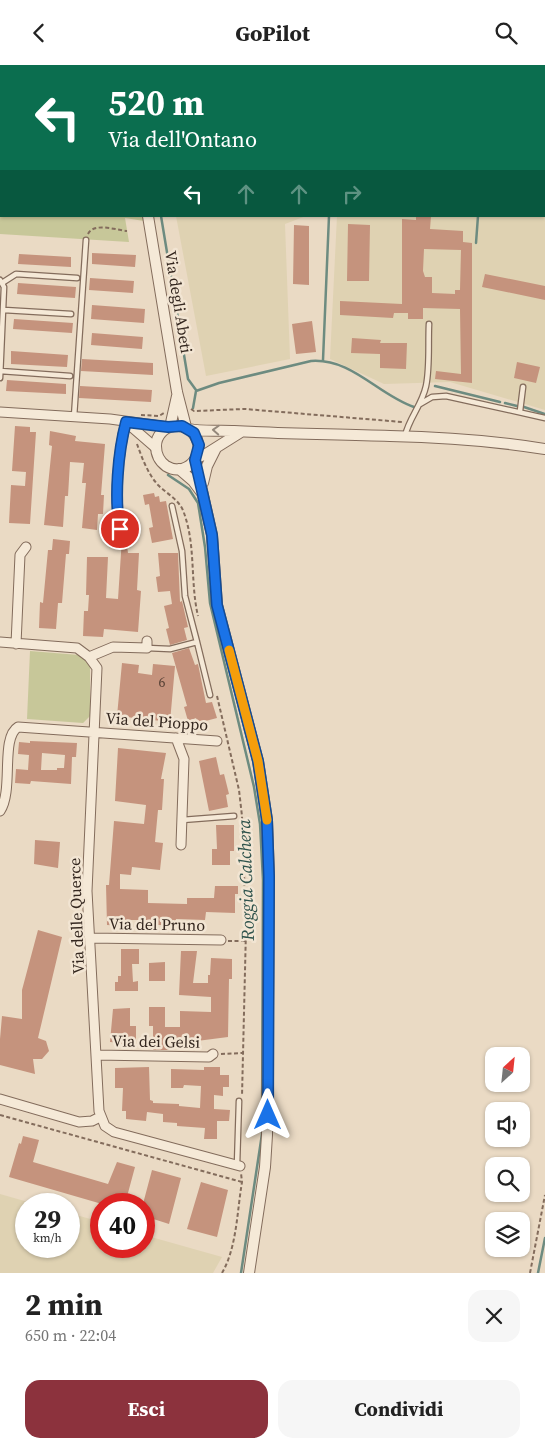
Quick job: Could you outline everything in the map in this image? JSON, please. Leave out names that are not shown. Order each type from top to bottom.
[{"type":"street","name":"Via degli Abeti","points":[[148,217],[178,392],[187,428]]},
{"type":"street","name":"Via degli Abeti","points":[[169,427],[178,392]]},
{"type":"street","points":[[0,412],[74,417],[169,427],[405,436],[545,449]]},
{"type":"street","points":[[126,422],[156,448]]},
{"type":"street","points":[[120,529],[117,516],[121,444],[126,422]]},
{"type":"street","points":[[169,427],[158,436],[157,455],[166,465],[179,469],[193,481],[205,499]]},
{"type":"street","points":[[187,428],[194,433],[199,445],[196,459],[212,535],[217,605],[258,761],[267,820],[269,877],[267,1135],[265,1167],[249,1273]]},
{"type":"street","points":[[179,469],[186,467],[242,431]]},
{"type":"street","points":[[202,484],[207,466],[216,448]]},
{"type":"street","points":[[16,644],[20,555],[26,547]]},
{"type":"street","points":[[0,642],[77,648],[89,657],[113,647],[147,645]]},
{"type":"street","name":"Via delle Querce","points":[[89,657],[97,668],[88,891],[100,1117]]},
{"type":"street","name":"Via del Pioppo","points":[[0,811],[6,802],[7,741],[12,730],[18,727],[217,741]]},
{"type":"street","points":[[176,738],[184,759],[181,845]]},
{"type":"street","name":"Via del Pruno","points":[[91,938],[221,941]]},
{"type":"street","name":"Via dei Gelsi","points":[[97,1055],[209,1057],[213,1054]]},
{"type":"street","points":[[0,1099],[79,1121],[92,1121],[100,1117],[105,1127],[114,1132],[239,1165]]},
{"type":"lane","points":[[74,417],[86,240]]},
{"type":"lane","points":[[0,378],[4,310],[4,287],[1,282],[16,274],[77,278]]},
{"type":"lane","points":[[4,310],[71,314]]},
{"type":"lane","points":[[405,436],[408,423],[420,404],[426,386],[429,324]]},
{"type":"lane","points":[[0,371],[70,376]]},
{"type":"lane","points":[[520,411],[523,387]]},
{"type":"lane","points":[[420,404],[432,397],[446,396],[545,418]]},
{"type":"lane","points":[[172,506],[182,551],[185,596],[210,695]]},
{"type":"lane","points":[[147,645],[170,649],[197,642]]},
{"type":"lane","points":[[182,820],[234,816]]},
{"type":"lane","points":[[239,1101],[239,1165]]},
{"type":"path","points":[[86,240],[90,231],[96,227],[127,231]]},
{"type":"path","points":[[190,403],[191,409],[194,411],[245,409],[408,423]]},
{"type":"path","points":[[221,941],[246,941]]},
{"type":"path","points":[[213,1054],[243,1053]]},
{"type":"path","points":[[0,1115],[242,1182]]},
{"type":"path","points":[[530,1273],[545,1195]]},
{"type":"shaded area","points":[[176,217],[303,217],[285,224],[290,359],[206,376]]},
{"type":"shaded area","points":[[337,217],[545,217],[545,410],[450,382],[384,384],[330,359]]},
{"type":"shaded area","points":[[0,1194],[15,1198],[15,1258],[80,1258],[80,1216],[90,1219],[90,1258],[155,1258],[155,1238],[222,1257],[213,1273],[0,1273]]},
{"type":"green space","points":[[0,217],[142,217],[144,221],[125,218],[129,242],[0,234]]},
{"type":"green space","points":[[30,651],[79,655],[90,664],[90,716],[83,723],[27,719]]},
{"type":"building","points":[[416,217],[431,217],[430,229],[463,231],[463,242],[472,243],[472,383],[435,379],[436,371],[461,374],[460,309],[423,308],[423,319],[408,319],[408,313],[394,313],[393,318],[340,315],[340,301],[402,304],[402,219],[416,220]],"holes":[[[424,249],[461,250],[460,290],[455,290],[455,294],[432,293],[432,277],[425,277],[423,271]]]},
{"type":"building","points":[[348,224],[370,225],[369,281],[347,281]]},
{"type":"building","points":[[294,225],[309,226],[309,285],[293,284]]},
{"type":"building","points":[[92,253],[136,255],[135,267],[92,264]]},
{"type":"building","points":[[19,254],[71,257],[71,267],[18,264]]},
{"type":"building","points":[[485,274],[545,286],[545,300],[482,287]]},
{"type":"building","points":[[90,278],[134,281],[133,293],[89,290]]},
{"type":"building","points":[[18,283],[76,287],[75,298],[17,294]]},
{"type":"building","points":[[92,305],[145,309],[144,323],[91,319]]},
{"type":"building","points":[[14,319],[73,323],[72,333],[13,329]]},
{"type":"building","points":[[312,321],[316,352],[296,354],[292,324]]},
{"type":"building","points":[[92,333],[143,337],[142,349],[91,345]]},
{"type":"building","points":[[352,338],[381,340],[380,343],[407,343],[406,369],[380,368],[380,354],[351,353]]},
{"type":"building","points":[[11,351],[68,355],[67,367],[11,364]]},
{"type":"building","points":[[82,359],[153,363],[153,375],[81,371]]},
{"type":"building","points":[[517,362],[540,367],[536,383],[514,378]]},
{"type":"building","points":[[7,380],[66,384],[66,394],[6,391]]},
{"type":"building","points":[[80,386],[152,390],[151,402],[79,398]]},
{"type":"building","points":[[15,426],[30,427],[30,432],[36,432],[30,524],[9,523],[11,485],[25,486],[26,472],[12,471]]},
{"type":"building","points":[[50,431],[76,436],[75,441],[105,444],[101,495],[104,495],[103,514],[98,514],[97,530],[82,528],[86,483],[82,483],[84,463],[70,462],[68,496],[65,496],[63,527],[44,525],[52,446],[49,445]]},
{"type":"building","points":[[154,493],[155,497],[159,496],[160,502],[166,501],[173,539],[152,543],[149,528],[153,527],[149,504],[145,505],[143,495]]},
{"type":"building","points":[[122,538],[126,538],[128,553],[139,553],[137,590],[141,591],[138,632],[104,629],[103,637],[83,636],[84,611],[88,611],[89,595],[86,595],[87,557],[108,557],[106,598],[118,599]]},
{"type":"building","points":[[53,539],[70,541],[69,554],[66,554],[62,603],[58,603],[56,629],[39,628],[40,602],[43,603],[48,550],[52,550]]},
{"type":"building","points":[[158,553],[178,553],[180,602],[182,601],[188,627],[184,628],[187,640],[170,645],[166,629],[169,628],[164,606],[172,604],[170,591],[158,592],[156,577],[160,576]]},
{"type":"building","points":[[189,648],[195,665],[198,664],[206,703],[212,702],[217,718],[198,723],[196,718],[188,721],[184,707],[187,706],[172,653]]},
{"type":"building","points":[[122,663],[139,665],[138,673],[152,675],[153,664],[175,666],[170,722],[117,716]]},
{"type":"building","points":[[30,741],[77,743],[76,757],[72,757],[71,784],[31,781],[30,784],[15,783],[16,769],[28,770],[29,755],[18,754],[19,742],[30,743]],"holes":[[[42,753],[65,755],[64,768],[41,770]]]},
{"type":"building","points":[[118,748],[166,753],[161,779],[164,779],[162,810],[158,810],[155,842],[163,843],[160,870],[132,867],[131,875],[120,874],[120,889],[148,890],[148,903],[187,904],[187,898],[214,898],[215,886],[238,886],[238,894],[235,894],[235,913],[206,912],[205,920],[176,919],[175,925],[158,925],[158,920],[124,920],[124,926],[107,925],[106,885],[109,885],[114,821],[144,824],[146,805],[115,801]]},
{"type":"building","points":[[216,757],[220,775],[224,774],[229,794],[226,795],[228,807],[209,811],[199,761]]},
{"type":"building","points":[[216,825],[234,825],[234,851],[230,851],[230,865],[212,865],[212,849],[217,849]]},
{"type":"building","points":[[35,840],[60,842],[58,868],[34,864]]},
{"type":"building","points":[[38,930],[62,937],[38,1038],[46,1041],[49,1051],[42,1059],[33,1059],[35,1074],[0,1065],[0,1039],[2,1016],[22,1019],[22,990]]},
{"type":"building","points":[[121,949],[139,949],[139,964],[132,964],[133,982],[138,981],[138,991],[115,991],[115,982],[118,982],[118,976],[121,976]]},
{"type":"building","points":[[181,951],[197,951],[193,983],[208,983],[211,958],[232,959],[232,979],[229,979],[228,1037],[197,1041],[172,1040],[172,1050],[153,1050],[153,1026],[149,1026],[149,1007],[165,1007],[165,1027],[180,1027],[180,1011],[211,1012],[211,997],[179,995]]},
{"type":"building","points":[[165,962],[165,981],[149,981],[149,963]]},
{"type":"building","points":[[130,1008],[130,1026],[136,1026],[136,1045],[121,1045],[121,1043],[110,1042],[113,1009]]},
{"type":"building","points":[[149,1067],[150,1100],[153,1103],[179,1104],[179,1106],[200,1108],[201,1086],[184,1085],[183,1088],[171,1088],[171,1069],[204,1070],[204,1067],[220,1067],[220,1075],[229,1075],[229,1087],[223,1087],[223,1096],[214,1095],[214,1109],[230,1110],[229,1121],[217,1121],[217,1139],[204,1139],[205,1128],[177,1126],[177,1123],[163,1122],[163,1114],[147,1112],[146,1121],[126,1119],[126,1111],[122,1111],[123,1088],[115,1088],[115,1068]]},
{"type":"building","points":[[23,1136],[39,1140],[33,1162],[108,1184],[117,1162],[135,1167],[128,1193],[90,1193],[90,1201],[80,1198],[80,1193],[64,1193],[9,1177],[19,1143],[21,1144]]},
{"type":"building","points":[[152,1170],[181,1178],[169,1224],[155,1220],[155,1193],[146,1193]]},
{"type":"building","points":[[201,1182],[228,1190],[217,1237],[187,1229]]},
{"type":"waterway","points":[[161,217],[188,379],[196,390]]},
{"type":"waterway","points":[[323,360],[329,217]]},
{"type":"waterway","points":[[476,243],[478,217]]},
{"type":"waterway","points":[[193,408],[196,391],[219,383],[311,361],[339,365],[414,407]]},
{"type":"waterway","points":[[435,386],[500,402]]},
{"type":"waterway","points":[[505,403],[517,406]]},
{"type":"waterway","points":[[524,407],[545,414]]},
{"type":"waterway","name":"Roggia Calchera","points":[[168,475],[189,489],[198,503],[205,547],[210,603],[254,787],[260,824],[263,880],[262,1134],[241,1273]]},
{"type":"waterway","points":[[538,1273],[545,1238]]},
{"type":"slow traffic","points":[[229,650],[258,761],[267,820]]},
{"type":"route","points":[[120,529],[117,516],[121,444],[126,422],[168,427],[175,425],[189,429],[194,433],[199,445],[199,451],[195,460],[202,484],[212,535],[217,605],[258,761],[267,820],[269,877],[268,1115]]}]
